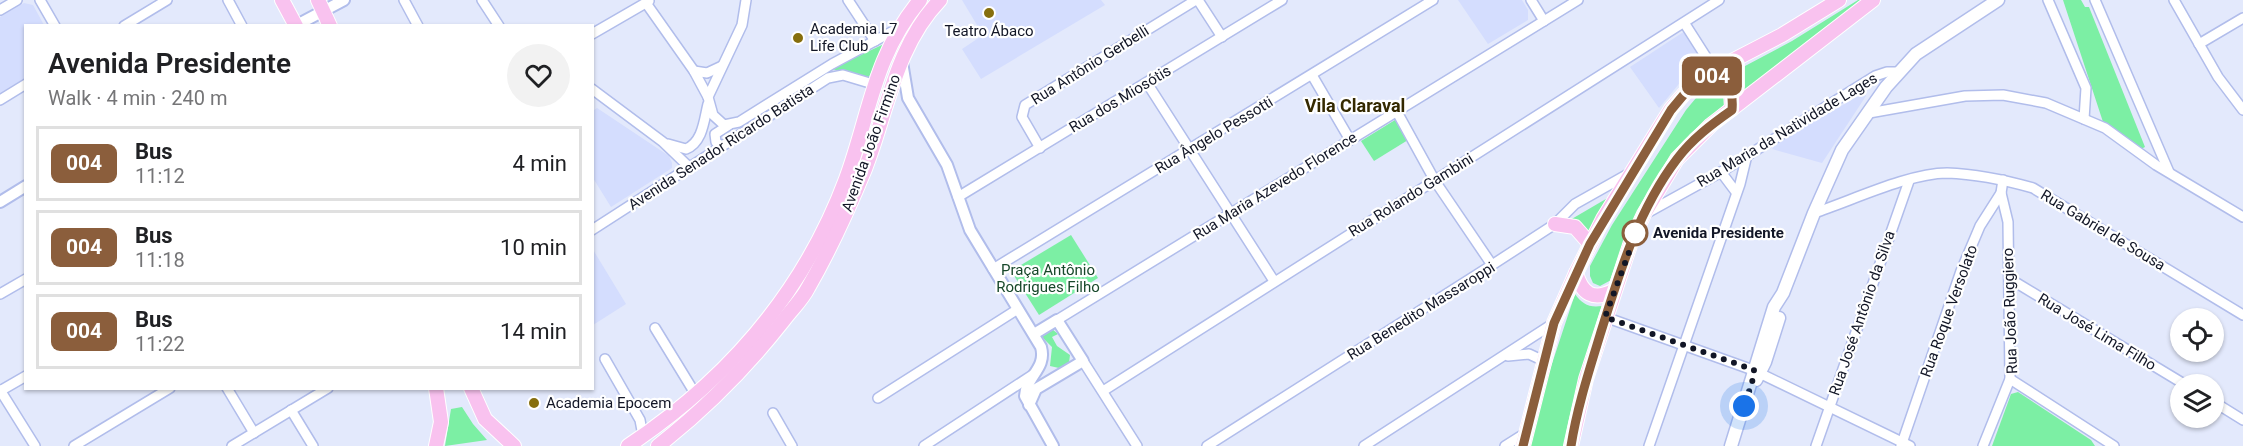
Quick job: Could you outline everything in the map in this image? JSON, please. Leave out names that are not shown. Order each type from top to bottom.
[{"type":"main road","points":[[282,0],[301,24]]},
{"type":"main road","name":"Avenida João Firmino","points":[[628,446],[696,395],[734,361],[765,325],[798,274],[829,219],[846,179],[871,91],[897,29],[920,0]]},
{"type":"main road","name":"Avenida João Firmino","points":[[658,446],[704,408],[743,370],[808,289],[857,187],[902,56],[916,30],[940,0]]},
{"type":"main road","points":[[1523,440],[1554,323],[1576,273],[1590,244],[1671,110],[1691,86],[1709,74],[1839,0]]},
{"type":"main road","points":[[1571,446],[1586,379],[1613,291],[1644,214],[1661,183],[1691,142],[1873,0]]},
{"type":"main road","points":[[1731,446],[1781,309],[1783,293],[1814,213],[1842,150],[1898,72],[1916,54],[1998,0]]},
{"type":"main road","points":[[320,5],[329,24]]},
{"type":"main road","points":[[1709,74],[1726,81],[1731,90],[1732,110]]},
{"type":"main road","points":[[1556,224],[1575,227],[1590,244]]},
{"type":"main road","points":[[1576,273],[1583,290],[1589,295],[1600,297],[1613,291]]},
{"type":"main road","points":[[435,390],[441,422],[436,446]]},
{"type":"main road","points":[[472,390],[485,419],[514,446]]},
{"type":"street","points":[[0,10],[16,0]]},
{"type":"street","points":[[40,0],[55,24]]},
{"type":"street","points":[[127,24],[167,0]]},
{"type":"street","points":[[228,0],[241,24]]},
{"type":"street","points":[[301,24],[320,5],[344,0]]},
{"type":"street","points":[[404,0],[417,24]]},
{"type":"street","points":[[482,0],[498,24]]},
{"type":"street","points":[[663,142],[680,149],[693,146],[700,136],[708,100],[742,25],[746,0]]},
{"type":"street","points":[[848,0],[875,41]]},
{"type":"street","points":[[1197,0],[1222,37]]},
{"type":"street","name":"Rua Antônio Gerbelli","points":[[1040,148],[1022,117],[1025,105],[1197,0]]},
{"type":"street","name":"Rua dos Miosótis","points":[[958,198],[1282,0]]},
{"type":"street","name":"Rua Ângelo Pessotti","points":[[993,269],[1433,0]]},
{"type":"street","points":[[1531,0],[1544,21]]},
{"type":"street","name":"Rua Maria Azevedo Florence","points":[[1034,334],[1578,0]]},
{"type":"street","name":"Rua Rolando Gambini","points":[[1103,391],[1274,281],[1685,24],[1719,0]]},
{"type":"street","points":[[2048,0],[2086,88],[2084,119]]},
{"type":"street","points":[[2095,0],[2169,172]]},
{"type":"street","points":[[2174,0],[2199,44],[2239,100],[2243,110]]},
{"type":"street","points":[[594,33],[649,2]]},
{"type":"street","name":"Avenida Senador Ricardo Batista","points":[[649,2],[694,70],[716,119],[729,125],[753,114],[832,64],[897,29]]},
{"type":"street","points":[[2199,44],[2243,18]]},
{"type":"street","points":[[1685,24],[1709,74]]},
{"type":"street","points":[[902,56],[908,98],[941,153],[970,230],[1034,334],[1041,347],[1042,362],[1048,369],[1062,373]]},
{"type":"street","points":[[694,70],[707,73],[724,64]]},
{"type":"street","name":"Rua Maria da Natividade Lages","points":[[1644,214],[1721,172],[1875,76],[1898,72]]},
{"type":"street","name":"Avenida Senador Ricardo Batista","points":[[594,229],[828,78],[837,75],[853,78],[871,91]]},
{"type":"street","points":[[1312,75],[1350,140]]},
{"type":"street","points":[[853,78],[871,91],[891,90],[908,98]]},
{"type":"street","points":[[1147,83],[1274,281]]},
{"type":"street","points":[[0,100],[24,85]]},
{"type":"street","points":[[594,90],[663,142],[689,166]]},
{"type":"street","points":[[1869,113],[1965,96],[2003,95],[2046,103],[2105,128],[2169,172],[2243,217]]},
{"type":"street","points":[[1397,112],[1435,181],[1492,265]]},
{"type":"street","points":[[721,146],[716,142],[715,134],[729,125]]},
{"type":"street","points":[[1649,446],[1747,155]]},
{"type":"street","name":"Rua Benedito Massaroppi","points":[[1207,446],[1556,224],[1575,204],[1632,172]]},
{"type":"street","points":[[1721,172],[1736,192]]},
{"type":"street","name":"Rua Gabriel de Sousa","points":[[1814,213],[1909,181],[1945,173],[2003,180],[2033,188],[2243,315]]},
{"type":"street","name":"Rua Roque Versolato","points":[[1904,445],[1961,271],[1980,226],[2001,193],[2003,180]]},
{"type":"street","name":"Rua José Antônio da Silva","points":[[1815,446],[1909,181]]},
{"type":"street","points":[[1661,183],[1666,191],[1679,195]]},
{"type":"street","points":[[0,202],[24,187]]},
{"type":"street","name":"Rua João Ruggiero","points":[[2001,193],[2008,222],[2010,379],[2110,445]]},
{"type":"street","name":"Rua José Lima Filho","points":[[2010,279],[2170,376]]},
{"type":"street","points":[[0,294],[24,280]]},
{"type":"street","points":[[878,398],[1018,309]]},
{"type":"street","points":[[1605,317],[1683,344],[1829,407],[1904,445]]},
{"type":"street","points":[[1057,320],[1137,446]]},
{"type":"street","points":[[1364,446],[1554,323]]},
{"type":"street","points":[[655,328],[696,395]]},
{"type":"street","points":[[1500,358],[1522,353],[1544,361]]},
{"type":"street","points":[[605,359],[648,432]]},
{"type":"street","points":[[1029,405],[1036,389],[1083,361]]},
{"type":"street","points":[[1042,362],[1024,394],[1053,446]]},
{"type":"street","points":[[924,446],[1034,374]]},
{"type":"street","points":[[24,377],[0,390],[35,446]]},
{"type":"street","points":[[1983,446],[2010,379]]},
{"type":"street","points":[[74,446],[167,390]]},
{"type":"street","points":[[228,390],[254,433]]},
{"type":"street","points":[[232,446],[325,390]]},
{"type":"street","points":[[2224,408],[2243,420]]},
{"type":"street","points":[[291,410],[313,446]]},
{"type":"street","points":[[773,412],[792,446]]},
{"type":"street","points":[[1505,446],[1523,440]]},
{"type":"shaded area","points":[[962,0],[1101,0],[1105,5],[981,79],[962,49],[983,35]]},
{"type":"shaded area","points":[[1458,0],[1522,0],[1528,10],[1528,20],[1488,44]]},
{"type":"shaded area","points":[[24,3],[33,5],[43,24],[24,24],[24,79],[0,93],[0,17]]},
{"type":"shaded area","points":[[1685,31],[1707,65],[1683,79],[1659,108],[1630,67]]},
{"type":"shaded area","points":[[1864,93],[1866,96],[1822,163],[1772,149],[1779,141]]},
{"type":"shaded area","points":[[597,108],[669,156],[672,163],[672,168],[611,207],[594,180],[594,110]]},
{"type":"shaded area","points":[[594,251],[626,304],[594,324]]},
{"type":"green space","points":[[1858,0],[1869,0],[1742,95],[1730,74],[1792,41]]},
{"type":"green space","points":[[2063,0],[2081,0],[2085,7],[2089,7],[2145,147],[2141,149],[2104,125]]},
{"type":"green space","points":[[884,44],[869,77],[831,69]]},
{"type":"green space","points":[[1717,85],[1725,93],[1725,104],[1690,134],[1663,171],[1613,279],[1600,286],[1593,283],[1590,266],[1612,225],[1686,110],[1701,92]]},
{"type":"green space","points":[[1395,120],[1408,140],[1374,161],[1361,141]]},
{"type":"green space","points":[[1611,196],[1587,233],[1570,220]]},
{"type":"green space","name":"Praça Antônio Rodrigues Filho","points":[[1071,235],[1098,278],[1039,315],[1011,271]]},
{"type":"green space","points":[[1575,294],[1586,304],[1602,306],[1581,375],[1566,446],[1530,446],[1540,400]]},
{"type":"green space","points":[[1052,329],[1058,334],[1052,337],[1057,346],[1070,355],[1069,363],[1059,368],[1050,366],[1052,347],[1041,336]]},
{"type":"green space","points":[[2018,392],[2091,440],[2095,446],[1992,446],[2011,394]]},
{"type":"green space","points":[[462,407],[487,440],[445,446],[451,409]]},
{"type":"bus line","name":"004","points":[[1523,446],[1524,434],[1534,405],[1554,323],[1603,219],[1680,98],[1703,76],[1726,81],[1731,90],[1732,110],[1691,142],[1677,159],[1661,183],[1631,242],[1613,291],[1586,379],[1571,446]]},
{"type":"place","name":"Teatro Ábaco","points":[[989,13]]},
{"type":"place","name":"Academia L7 Life Club","points":[[798,38]]},
{"type":"place","name":"Avenida Presidente","points":[[1635,233]]},
{"type":"place","name":"Academia Epocem","points":[[534,403]]},
{"type":"district","name":"Vila Claraval","points":[[1355,106]]},
{"type":"route","points":[[1635,233],[1638,228],[1605,317],[1754,370],[1744,406]]}]
